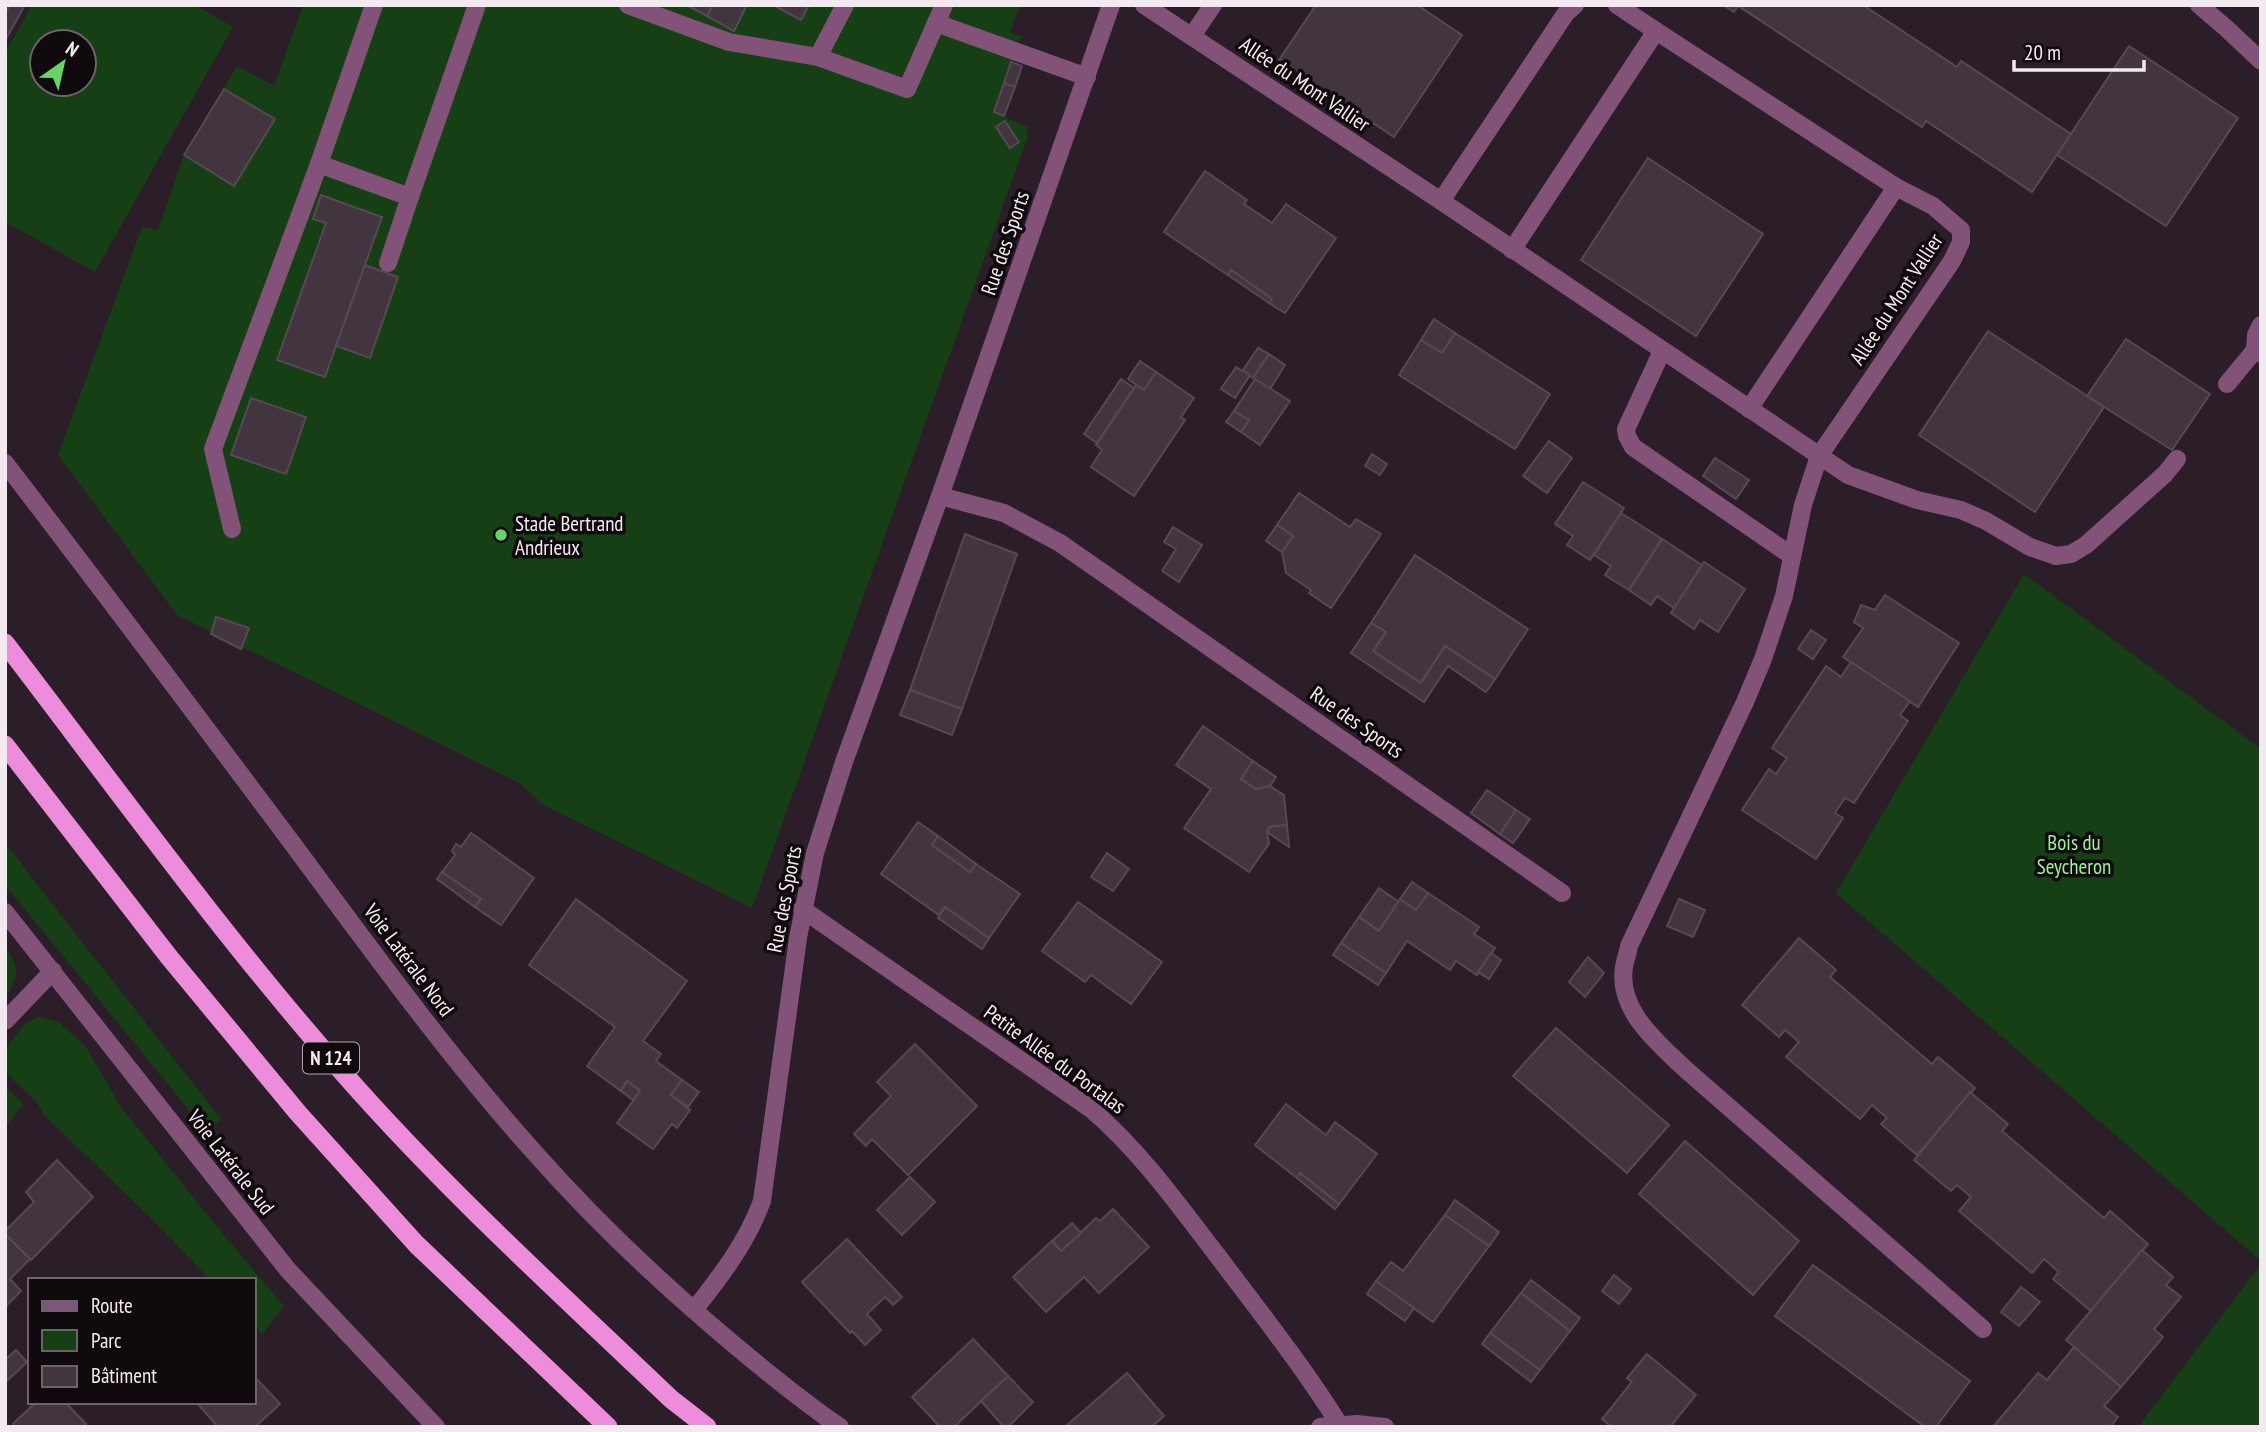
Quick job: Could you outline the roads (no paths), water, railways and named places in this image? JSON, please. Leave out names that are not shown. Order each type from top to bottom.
[{"type":"highway","name":"N 124","points":[[5,643],[228,934],[345,1075],[460,1198],[671,1399],[707,1427]]},
{"type":"highway","name":"N 124","points":[[5,745],[169,957],[298,1113],[416,1244],[607,1427]]},
{"type":"street","points":[[232,529],[213,449],[319,164],[374,5]]},
{"type":"street","points":[[388,263],[477,5]]},
{"type":"street","points":[[628,5],[729,42],[818,57],[908,89],[944,5]]},
{"type":"street","points":[[818,57],[845,5]]},
{"type":"street","name":"Rue des Sports","points":[[694,1310],[735,1255],[756,1219],[762,1201],[803,909],[815,853],[844,762],[1111,5]]},
{"type":"street","name":"Allée du Mont Vallier","points":[[1144,5],[1848,475],[1917,500],[1961,510],[2031,547],[2056,556],[2071,554],[2086,545],[2178,459]]},
{"type":"street","points":[[1192,36],[1213,5]]},
{"type":"street","points":[[1441,201],[1566,13],[1575,5]]},
{"type":"street","name":"Allée du Mont Vallier","points":[[1617,5],[1896,187],[1915,195],[1961,230],[1961,242],[1952,261],[1819,456]]},
{"type":"street","points":[[2199,5],[2261,61]]},
{"type":"street","points":[[936,23],[1087,77]]},
{"type":"street","points":[[1512,250],[1656,31]]},
{"type":"street","points":[[319,164],[410,197]]},
{"type":"street","points":[[1749,409],[1896,187]]},
{"type":"street","points":[[2227,384],[2258,352],[2256,335],[2261,324]]},
{"type":"street","points":[[1662,351],[1626,429],[1633,447],[1792,556]]},
{"type":"street","points":[[1819,456],[1803,505],[1776,625],[1749,691],[1629,946],[1623,969],[1625,988],[1634,1014],[1651,1036],[1684,1068],[1983,1329]]},
{"type":"street","name":"Voie Latérale Nord","points":[[5,463],[463,1067],[532,1150],[575,1198],[694,1310],[757,1364],[840,1427]]},
{"type":"street","name":"Rue des Sports","points":[[940,496],[1004,513],[1060,543],[1562,893]]},
{"type":"street","name":"Petite Allée du Portalas","points":[[803,909],[1091,1109],[1118,1132],[1164,1185],[1307,1373],[1339,1424]]},
{"type":"street","name":"Voie Latérale Sud","points":[[5,912],[288,1270],[436,1427]]},
{"type":"street","points":[[5,1021],[53,971]]},
{"type":"street","points":[[1321,1427],[1339,1424],[1385,1427]]},
{"type":"place","name":"Stade Bertrand Andrieux","points":[[501,535]]},
{"type":"park label","name":"Bois du Seycheron","points":[[2074,854]]}]
